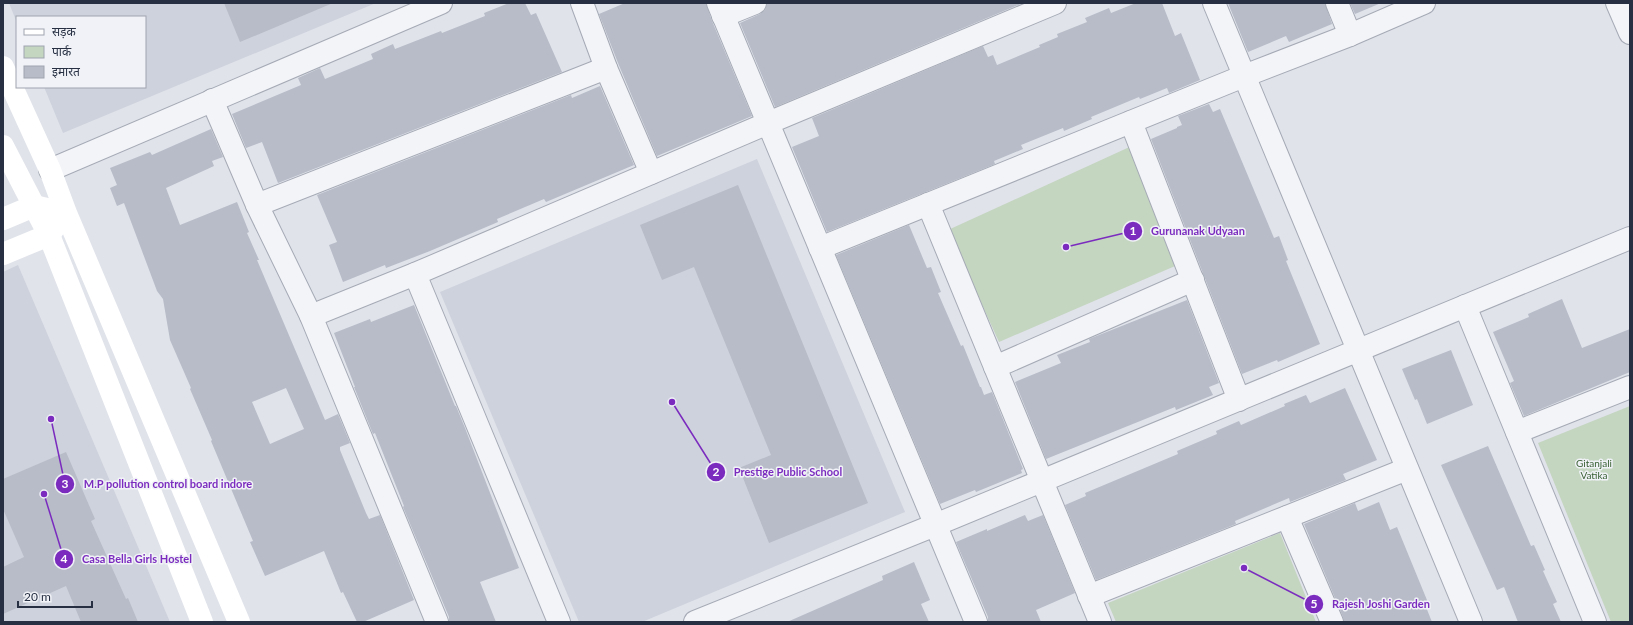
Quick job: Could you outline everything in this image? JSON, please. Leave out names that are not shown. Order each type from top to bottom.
[{"type":"main road","points":[[3,67],[50,170],[66,213],[238,622]]},
{"type":"main road","points":[[3,146],[49,235],[202,622]]},
{"type":"main road","points":[[3,218],[34,206],[66,213]]},
{"type":"main road","points":[[3,254],[49,235],[66,213]]},
{"type":"street","points":[[50,170],[442,3]]},
{"type":"street","points":[[582,3],[606,68],[651,173]]},
{"type":"street","points":[[755,3],[720,10],[976,622]]},
{"type":"street","points":[[311,316],[414,274],[768,123],[1055,3]]},
{"type":"street","points":[[1214,3],[1471,622]]},
{"type":"street","points":[[1337,3],[1350,34]]},
{"type":"street","points":[[820,248],[1424,3]]},
{"type":"street","points":[[1617,3],[1630,33]]},
{"type":"street","points":[[257,205],[606,68]]},
{"type":"street","points":[[212,100],[257,205],[311,316],[437,622]]},
{"type":"street","points":[[1131,122],[1240,400]]},
{"type":"street","points":[[928,204],[1100,622]]},
{"type":"street","points":[[695,622],[1240,400],[1630,238]]},
{"type":"street","points":[[414,274],[559,622]]},
{"type":"street","points":[[995,367],[1192,280]]},
{"type":"street","points":[[1466,306],[1595,622]]},
{"type":"street","points":[[1517,432],[1630,388]]},
{"type":"street","points":[[1089,596],[1407,469]]},
{"type":"street","points":[[1287,517],[1332,622]]},
{"type":"shaded area","points":[[9,3],[376,3],[63,133],[44,88],[146,88],[146,16],[16,16],[16,20]]},
{"type":"shaded area","points":[[757,159],[905,512],[642,622],[579,622],[440,292]]},
{"type":"shaded area","points":[[18,265],[170,622],[3,622],[3,272]]},
{"type":"green space","points":[[1136,144],[1182,263],[999,342],[948,230]]},
{"type":"green space","name":"Gitanjali Vatika","points":[[1630,406],[1630,622],[1611,622],[1538,443]]},
{"type":"green space","points":[[1280,533],[1316,622],[1116,622],[1108,603]]},
{"type":"building","points":[[224,3],[333,3],[240,42]]},
{"type":"building","points":[[509,3],[525,3],[531,15],[536,13],[562,72],[278,183],[262,142],[246,148],[232,114],[301,85],[298,78],[320,68],[325,79],[373,59],[371,54],[393,44],[395,49],[441,31],[442,33],[485,16],[484,13]]},
{"type":"building","points":[[625,3],[706,3],[712,21],[752,116],[657,156],[599,14]]},
{"type":"building","points":[[767,3],[1023,3],[775,107],[740,23],[760,14],[765,10]]},
{"type":"building","points":[[1136,3],[1162,3],[1175,36],[1181,33],[1200,80],[1169,93],[1167,88],[1140,99],[1139,97],[1091,117],[1092,119],[1064,131],[1063,128],[1021,145],[1023,149],[994,161],[995,164],[827,232],[792,147],[819,136],[812,118],[983,46],[988,57],[993,55],[997,65],[1040,47],[1039,45],[1058,37],[1057,34],[1087,22],[1085,18],[1109,8],[1111,13]]},
{"type":"building","points":[[1228,3],[1325,3],[1332,24],[1289,42],[1286,36],[1248,52]]},
{"type":"building","points":[[1350,3],[1381,3],[1355,14]]},
{"type":"building","points":[[600,86],[634,165],[546,202],[544,199],[497,219],[498,222],[430,251],[386,268],[385,265],[343,282],[329,245],[337,242],[317,195],[571,95],[572,98]]},
{"type":"building","points":[[1209,104],[1213,112],[1220,109],[1274,238],[1279,236],[1288,260],[1286,261],[1320,344],[1278,362],[1277,360],[1242,374],[1151,139],[1182,125],[1178,116]]},
{"type":"building","points":[[211,129],[223,157],[212,161],[214,166],[166,188],[180,225],[237,202],[249,232],[247,233],[259,260],[257,260],[325,420],[338,414],[350,443],[340,447],[340,450],[366,513],[369,519],[380,515],[414,600],[363,622],[357,622],[343,592],[341,593],[324,551],[265,576],[250,542],[253,541],[170,340],[163,299],[157,291],[124,203],[117,206],[110,188],[117,185],[110,168],[150,152],[152,155]],"holes":[[[286,388],[304,429],[270,444],[252,402]]]},
{"type":"building","points":[[738,185],[868,503],[769,543],[739,468],[771,455],[694,267],[662,280],[640,225]]},
{"type":"building","points":[[909,225],[927,268],[931,267],[941,292],[938,293],[961,346],[963,345],[980,387],[984,395],[992,392],[1023,469],[1021,470],[1022,473],[976,492],[975,490],[940,504],[836,255]]},
{"type":"building","points":[[1562,299],[1582,348],[1630,329],[1630,372],[1524,416],[1510,383],[1514,381],[1493,332],[1529,317],[1528,314]]},
{"type":"building","points":[[1187,300],[1219,383],[1209,387],[1213,395],[1176,410],[1175,407],[1046,459],[1015,382],[1061,363],[1057,355],[1090,342],[1089,339]]},
{"type":"building","points":[[414,305],[465,428],[519,568],[480,582],[496,622],[449,622],[449,617],[403,507],[404,506],[375,433],[373,434],[334,333],[370,319],[371,322]]},
{"type":"building","points":[[1451,350],[1473,405],[1427,424],[1417,399],[1415,400],[1402,369]]},
{"type":"building","points":[[1345,388],[1377,460],[1343,474],[1346,480],[1290,502],[1289,498],[1235,521],[1236,524],[1096,580],[1065,505],[1086,496],[1085,493],[1178,454],[1177,451],[1217,434],[1216,431],[1239,421],[1241,425],[1306,395],[1310,403]]},
{"type":"building","points":[[1488,446],[1531,546],[1534,545],[1545,570],[1543,571],[1557,602],[1553,604],[1561,622],[1518,622],[1504,587],[1497,590],[1441,465]]},
{"type":"building","points":[[66,452],[95,519],[91,521],[138,622],[81,622],[66,586],[3,614],[3,567],[24,557],[3,509],[3,479]]},
{"type":"building","points":[[1379,502],[1390,530],[1397,527],[1429,605],[1426,607],[1432,622],[1344,622],[1304,524],[1355,503],[1358,511]]},
{"type":"building","points":[[1025,515],[1028,521],[1043,515],[1075,593],[1036,610],[1041,622],[988,622],[988,617],[956,542]]},
{"type":"building","points":[[914,562],[930,600],[921,604],[929,622],[787,622],[883,580],[882,576]]},
{"type":"place","name":"Gurunanak Udyaan","points":[[1066,247]]},
{"type":"place","name":"Prestige Public School","points":[[672,402]]},
{"type":"place","name":"M.P pollution control board indore","points":[[51,419]]},
{"type":"place","name":"Casa Bella Girls Hostel","points":[[44,494]]},
{"type":"place","name":"Rajesh Joshi Garden","points":[[1244,568]]}]
